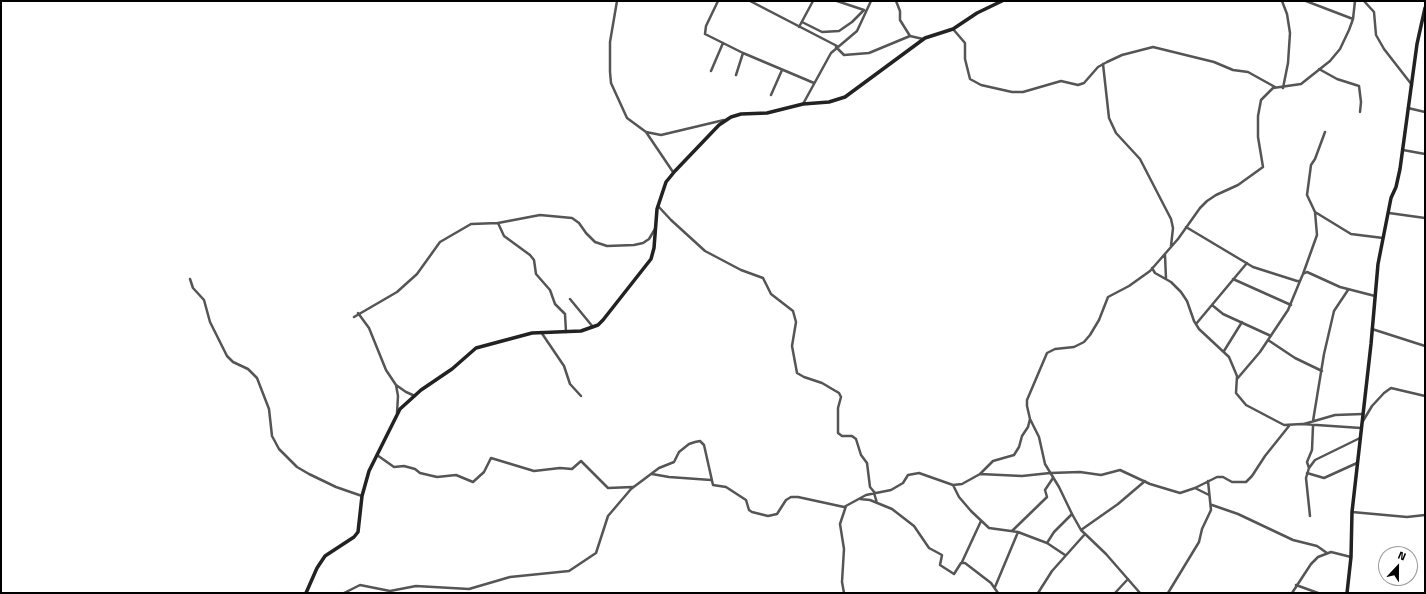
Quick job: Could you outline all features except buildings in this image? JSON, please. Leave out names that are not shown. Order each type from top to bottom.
[{"type":"street","points":[[617,1],[610,42],[611,83],[624,114],[646,132],[673,172]]},
{"type":"street","points":[[718,1],[706,26],[705,34],[743,53],[814,84]]},
{"type":"street","points":[[750,1],[837,47],[844,55],[869,53],[910,36],[924,40]]},
{"type":"street","points":[[799,27],[813,1]]},
{"type":"street","points":[[802,22],[822,32],[839,31],[852,22],[864,10],[837,1]]},
{"type":"street","points":[[803,104],[837,47],[857,31],[871,1]]},
{"type":"street","points":[[896,1],[900,20],[910,36]]},
{"type":"street","points":[[646,132],[665,134],[725,120],[741,114],[767,113],[803,104],[828,102],[845,97],[924,40],[953,29],[1002,1]]},
{"type":"street","points":[[1282,1],[1287,14],[1290,33],[1288,63],[1283,88]]},
{"type":"street","points":[[1306,1],[1353,19]]},
{"type":"street","points":[[953,29],[966,43],[965,59],[970,79],[981,85],[1012,92],[1023,92],[1061,81],[1078,85],[1084,84],[1103,64],[1122,55],[1153,47],[1214,62],[1233,70],[1248,72],[1258,76],[1270,85],[1283,88],[1299,85],[1330,61],[1340,49],[1353,19],[1355,1]]},
{"type":"street","points":[[1364,1],[1374,12],[1376,35],[1384,49],[1412,85]]},
{"type":"street","points":[[1347,593],[1351,557],[1352,512],[1378,264],[1391,198],[1396,187],[1400,169],[1408,108],[1425,8]]},
{"type":"street","points":[[711,71],[723,43]]},
{"type":"street","points":[[736,75],[743,53]]},
{"type":"street","points":[[1103,64],[1109,118],[1116,133],[1138,156],[1171,219],[1173,228],[1171,246]]},
{"type":"street","points":[[1319,69],[1337,79],[1359,86],[1361,102],[1360,112]]},
{"type":"street","points":[[771,95],[782,70]]},
{"type":"street","points":[[1270,85],[1270,90]]},
{"type":"street","points":[[1140,593],[1106,554],[1081,530],[1053,477],[1044,464],[1038,433],[1030,419],[1027,400],[1045,356],[1055,349],[1074,347],[1084,342],[1090,336],[1099,320],[1108,297],[1129,286],[1150,271],[1207,201],[1220,192],[1238,185],[1263,167],[1258,137],[1259,107],[1263,97],[1270,90],[1276,87]]},
{"type":"street","points":[[1408,108],[1425,112]]},
{"type":"street","points":[[396,413],[415,396],[476,348],[522,335],[541,332],[582,331],[593,327],[605,318],[648,263],[654,248],[658,206],[662,189],[673,172],[725,120]]},
{"type":"street","points":[[1237,379],[1272,336],[1291,305],[1317,239],[1315,212],[1308,195],[1311,165],[1315,159],[1325,132]]},
{"type":"street","points":[[1402,150],[1425,154]]},
{"type":"street","points":[[658,206],[705,251],[741,270],[765,280],[771,294],[793,311],[796,322],[792,346],[798,372],[804,377],[822,383],[839,392],[838,433],[842,436],[852,436],[856,439],[861,455],[867,463],[870,487],[875,493],[877,504]]},
{"type":"street","points":[[1315,212],[1351,234],[1383,238]]},
{"type":"street","points":[[1389,213],[1425,218]]},
{"type":"street","points":[[354,317],[358,313],[397,292],[417,274],[440,242],[456,231],[471,224],[498,223],[540,215],[572,218],[579,223],[595,242],[607,246],[634,245],[642,243],[649,239],[655,229]]},
{"type":"street","points":[[498,223],[504,236],[530,255],[534,260],[536,274],[550,290],[555,304],[565,314],[566,332]]},
{"type":"street","points":[[1186,227],[1247,263],[1288,279],[1300,281]]},
{"type":"street","points":[[1165,254],[1164,276],[1166,280]]},
{"type":"street","points":[[1196,324],[1247,263]]},
{"type":"street","points":[[1152,268],[1154,272]]},
{"type":"street","points":[[1150,271],[1166,280],[1185,296],[1196,324],[1203,334],[1224,351],[1232,362],[1237,373],[1235,391],[1241,400],[1253,409],[1267,415],[1280,424],[1289,426],[1335,415],[1363,414]]},
{"type":"street","points":[[1303,274],[1309,273],[1348,290],[1375,296]]},
{"type":"street","points":[[190,279],[193,288],[204,300],[210,322],[227,356],[233,362],[248,369],[257,378],[269,408],[272,436],[279,449],[297,466],[309,474],[336,487],[362,496]]},
{"type":"street","points":[[1233,279],[1291,305]]},
{"type":"street","points":[[1313,421],[1334,311],[1348,290]]},
{"type":"street","points":[[570,299],[593,327]]},
{"type":"street","points":[[1212,305],[1223,314],[1272,336]]},
{"type":"street","points":[[358,313],[369,328],[386,370],[396,384],[406,392],[415,396]]},
{"type":"street","points":[[1224,351],[1242,322]]},
{"type":"street","points":[[1372,329],[1425,346]]},
{"type":"street","points":[[541,332],[564,366],[570,384],[581,396]]},
{"type":"street","points":[[1268,340],[1295,358],[1322,371]]},
{"type":"street","points":[[1266,344],[1274,343]]},
{"type":"street","points":[[306,593],[317,568],[325,556],[354,537],[358,532],[362,496],[369,471],[376,454],[391,430],[396,413],[398,396],[396,384]]},
{"type":"street","points":[[1362,423],[1372,406],[1391,388],[1425,396]]},
{"type":"street","points":[[344,593],[360,584],[390,590],[416,586],[469,589],[510,577],[569,571],[596,553],[603,529],[610,514],[633,487],[651,473],[674,462],[679,452],[689,444],[700,441],[704,445],[713,485],[726,487],[744,498],[747,502],[749,510],[760,515],[772,516],[777,514],[786,500],[794,496],[841,507],[846,506],[868,494],[891,490],[903,483],[908,476],[919,472],[953,485],[962,484],[980,474],[993,461],[1014,455],[1019,447],[1022,436],[1030,419]]},
{"type":"street","points":[[1280,424],[1284,431]]},
{"type":"street","points":[[1302,424],[1313,426],[1361,428]]},
{"type":"street","points":[[980,474],[1022,476],[1050,473],[1086,473],[1101,475],[1120,470],[1176,492],[1195,488],[1220,477],[1235,482],[1248,480],[1289,426]]},
{"type":"street","points":[[1309,468],[1308,460],[1313,447],[1313,426]]},
{"type":"street","points":[[1310,516],[1307,473],[1309,468],[1315,460],[1360,438]]},
{"type":"street","points":[[376,454],[394,467],[404,466],[415,469],[420,473],[437,477],[456,475],[473,482],[484,472],[491,458],[538,471],[560,468],[572,469],[581,461],[608,488],[633,487]]},
{"type":"street","points":[[1307,473],[1324,478],[1358,463]]},
{"type":"street","points":[[651,473],[669,477],[711,480]]},
{"type":"street","points":[[1012,531],[1047,497],[1045,490],[1053,477]]},
{"type":"street","points":[[1081,530],[1118,504],[1145,481]]},
{"type":"street","points":[[1168,593],[1199,542],[1202,529],[1211,510],[1212,505],[1209,495],[1208,481]]},
{"type":"street","points":[[953,485],[960,497],[981,521],[994,529],[1018,532],[1046,543],[1065,555]]},
{"type":"street","points":[[1195,488],[1209,495]]},
{"type":"street","points":[[859,499],[869,500],[892,509],[914,526],[928,547],[942,555],[940,564],[952,573],[955,573],[962,562],[981,521]]},
{"type":"street","points":[[1212,505],[1216,508],[1238,514],[1292,540],[1317,546],[1327,553]]},
{"type":"street","points":[[844,593],[842,582],[844,549],[840,527],[846,506]]},
{"type":"street","points":[[841,507],[843,513]]},
{"type":"street","points":[[1211,510],[1216,508]]},
{"type":"street","points":[[1352,512],[1407,517],[1425,514]]},
{"type":"street","points":[[1046,543],[1054,532],[1072,514]]},
{"type":"street","points":[[994,587],[1018,532]]},
{"type":"street","points":[[1038,593],[1045,580],[1084,534]]},
{"type":"street","points":[[1292,593],[1314,560],[1327,553],[1336,553],[1351,557]]},
{"type":"street","points":[[962,562],[986,578],[998,593]]},
{"type":"street","points":[[1115,593],[1128,579]]},
{"type":"street","points":[[1296,585],[1318,593]]}]
